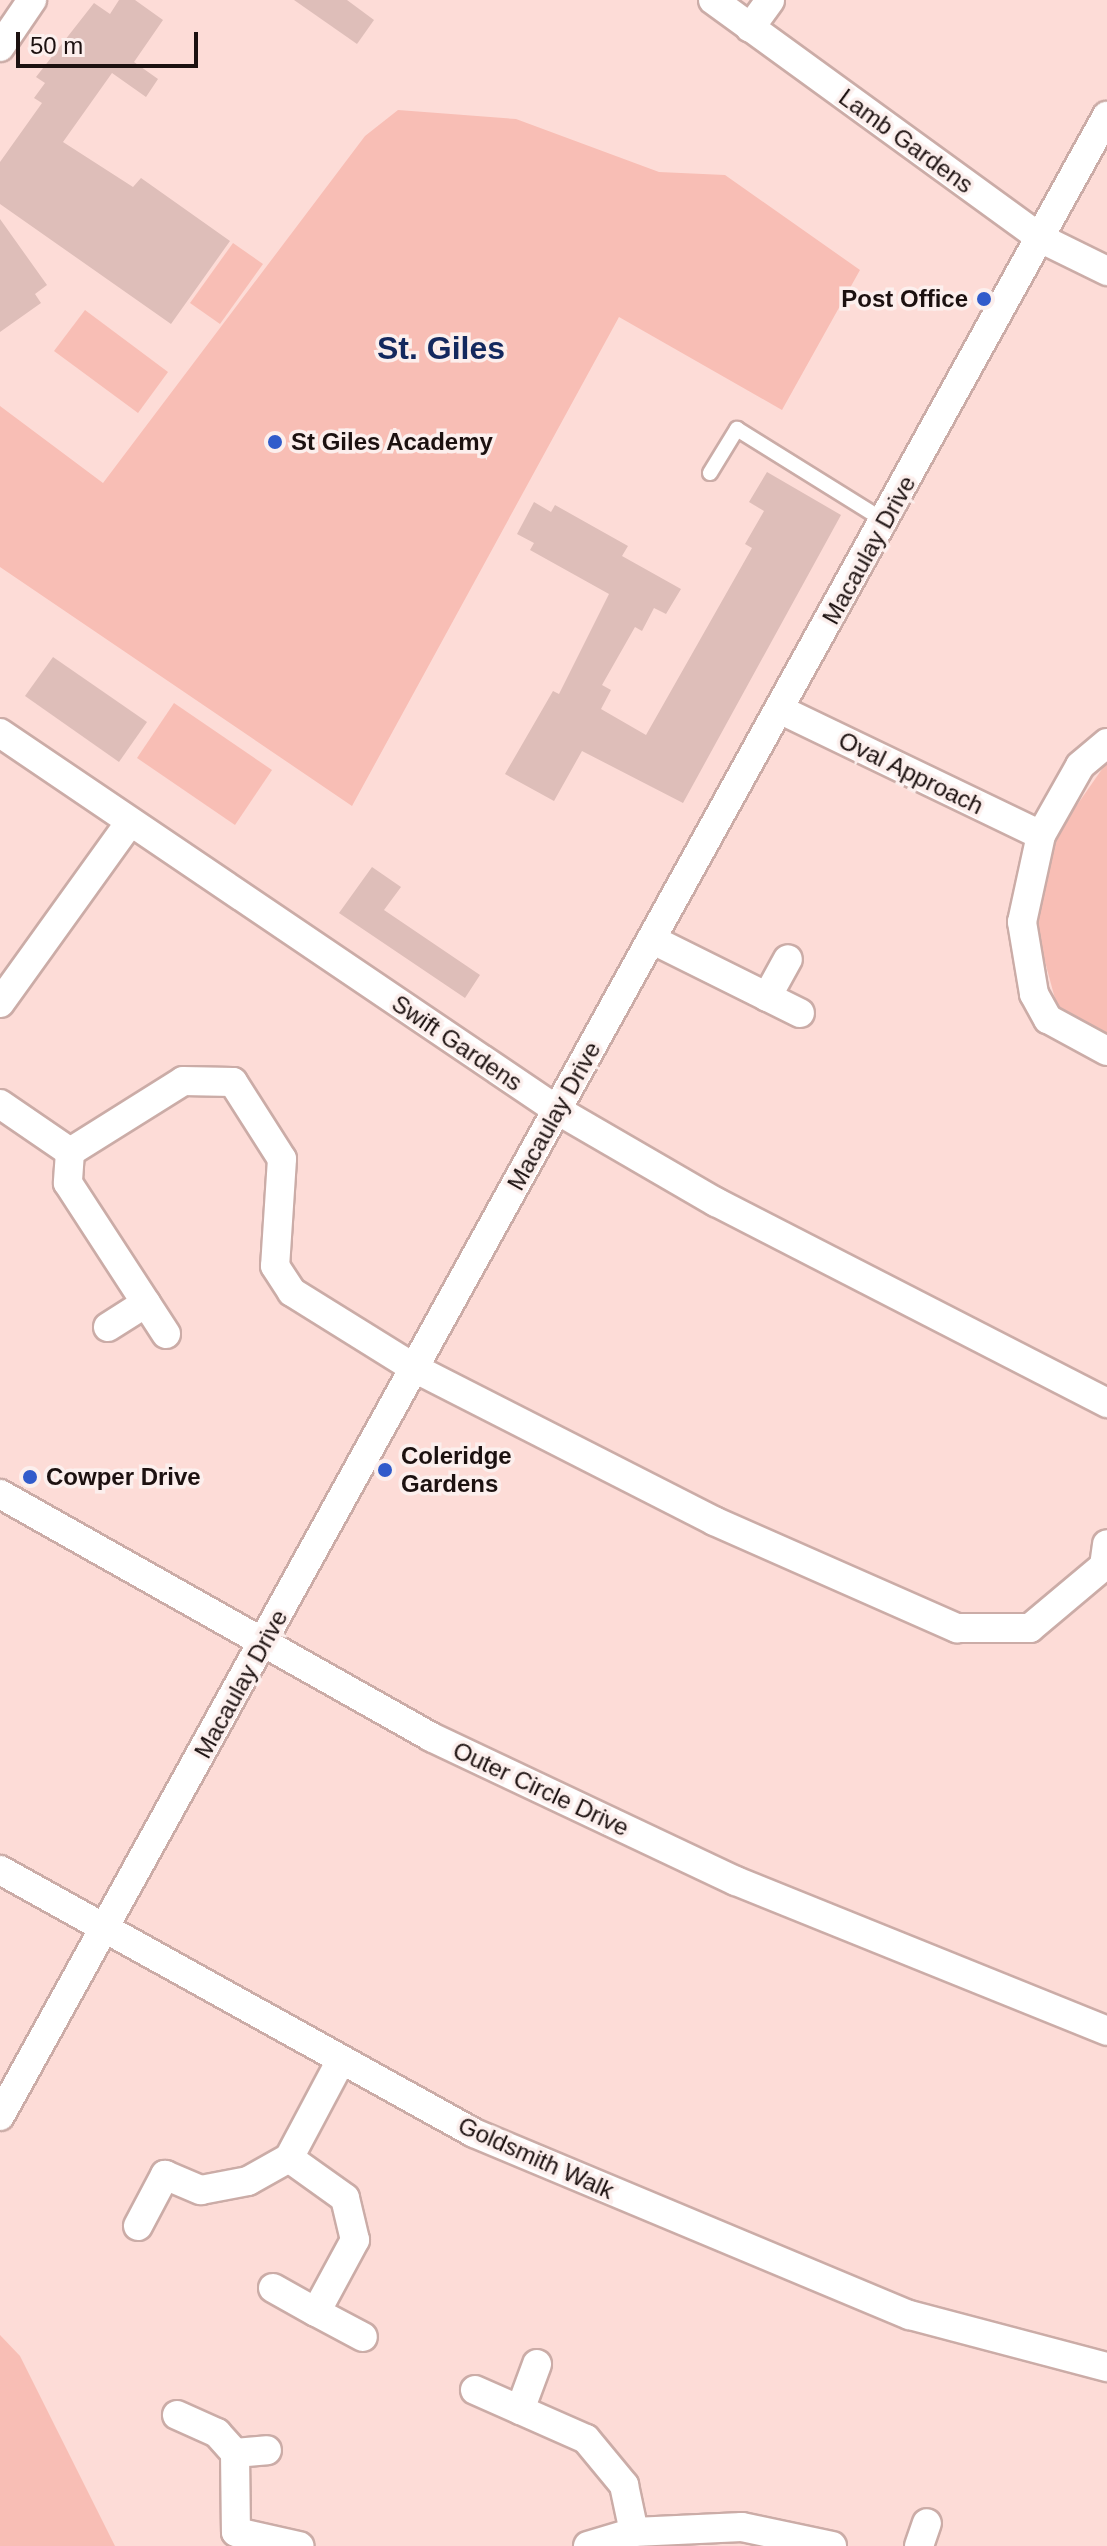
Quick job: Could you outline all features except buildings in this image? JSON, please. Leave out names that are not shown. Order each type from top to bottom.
[{"type":"street","points":[[0,47],[32,0]]},
{"type":"street","name":"Lamb Gardens","points":[[713,0],[1040,238],[1107,271]]},
{"type":"street","points":[[750,28],[770,0]]},
{"type":"street","name":"Macaulay Drive","points":[[0,2116],[781,710],[1107,116]]},
{"type":"street","name":"Oval Approach","points":[[781,710],[1041,835]]},
{"type":"street","name":"Swift Gardens","points":[[0,733],[128,825],[557,1110],[716,1202],[1107,1403]]},
{"type":"street","points":[[1107,743],[1080,766],[1041,835],[1022,922],[1034,994],[1048,1019],[1072,1038],[1107,1051]]},
{"type":"street","points":[[0,1003],[128,825]]},
{"type":"street","points":[[653,940],[800,1013]]},
{"type":"street","points":[[767,997],[788,959]]},
{"type":"street","points":[[70,1152],[183,1081],[233,1082],[282,1159],[275,1266],[292,1292],[414,1368],[714,1521],[957,1628],[1030,1628],[1104,1566],[1107,1544]]},
{"type":"street","points":[[0,1104],[70,1152]]},
{"type":"street","points":[[70,1152],[68,1183],[166,1334]]},
{"type":"street","points":[[108,1327],[146,1303]]},
{"type":"street","name":"Outer Circle Drive","points":[[0,1494],[431,1737],[736,1881],[1107,2031]]},
{"type":"street","name":"Goldsmith Walk","points":[[0,1870],[102,1931],[474,2133],[910,2315],[1107,2367]]},
{"type":"street","points":[[138,2226],[165,2175],[201,2190],[248,2181],[289,2158],[341,2060]]},
{"type":"street","points":[[289,2158],[345,2198],[355,2240],[316,2312]]},
{"type":"street","points":[[273,2288],[363,2337]]},
{"type":"street","points":[[520,2410],[537,2364]]},
{"type":"street","points":[[475,2390],[586,2439],[624,2485],[634,2532]]},
{"type":"street","points":[[177,2415],[217,2433],[235,2453],[236,2539],[299,2546]]},
{"type":"street","points":[[235,2453],[267,2450]]},
{"type":"street","points":[[588,2546],[634,2532],[742,2527],[832,2546]]},
{"type":"lane","points":[[710,473],[737,429],[885,521]]},
{"type":"shaded area","name":"St Giles Academy","points":[[398,110],[516,119],[659,172],[725,175],[860,270],[782,410],[619,317],[352,806],[0,567],[0,406],[103,483],[365,136]]},
{"type":"shaded area","points":[[233,243],[263,264],[220,324],[190,303]]},
{"type":"shaded area","points":[[85,310],[168,372],[138,413],[54,351]]},
{"type":"shaded area","points":[[174,703],[272,770],[235,825],[137,758]]},
{"type":"shaded area","points":[[1107,762],[1107,1036],[1085,1030],[1057,1006],[1034,921],[1041,879],[1063,825]]},
{"type":"shaded area","points":[[0,2335],[20,2356],[115,2546],[0,2546]]},
{"type":"place","name":"Post Office","points":[[984,299]]},
{"type":"place","name":"St Giles Academy","points":[[275,442]]},
{"type":"place","name":"Coleridge Gardens","points":[[385,1470]]},
{"type":"place","name":"Cowper Drive","points":[[30,1477]]},
{"type":"district","name":"St. Giles","points":[[441,348]]}]
